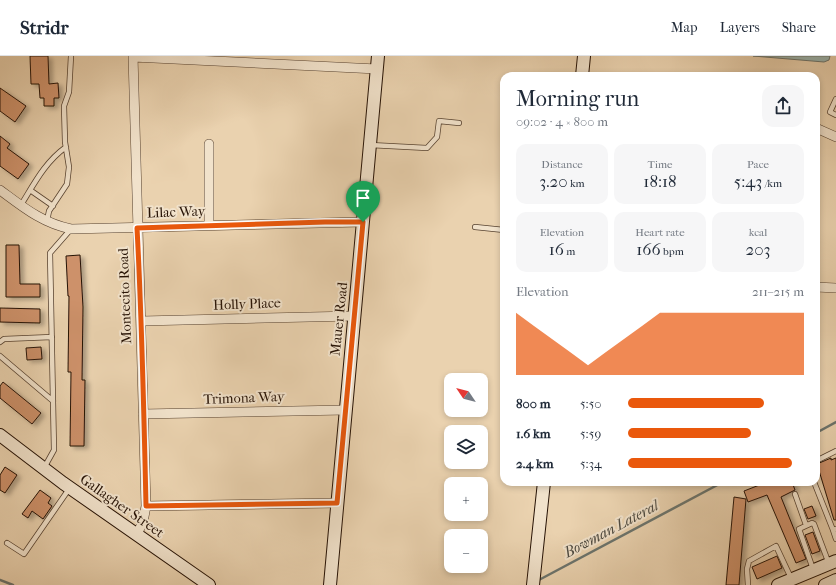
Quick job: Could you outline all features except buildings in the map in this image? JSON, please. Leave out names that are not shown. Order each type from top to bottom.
[{"type":"street","name":"Mauer Road","points":[[330,585],[378,56]]},
{"type":"street","points":[[582,72],[584,56]]},
{"type":"street","points":[[133,57],[377,69]]},
{"type":"street","name":"Montecito Road","points":[[133,57],[137,228],[142,321],[141,354],[146,506],[143,522],[137,534]]},
{"type":"street","points":[[820,130],[836,137]]},
{"type":"street","points":[[208,144],[209,225]]},
{"type":"street","name":"Lilac Way","points":[[0,190],[46,222],[71,229],[363,222]]},
{"type":"street","points":[[820,287],[836,288]]},
{"type":"street","name":"Holly Place","points":[[142,321],[354,316]]},
{"type":"street","name":"Trimona Way","points":[[144,414],[345,410]]},
{"type":"street","name":"Gallagher Street","points":[[0,436],[209,585]]},
{"type":"street","points":[[534,579],[544,486]]},
{"type":"street","points":[[146,506],[337,503]]},
{"type":"street","points":[[778,585],[833,562]]},
{"type":"street","points":[[825,585],[836,580]]},
{"type":"lane","points":[[46,222],[52,206],[67,184],[69,167],[66,147],[64,106],[69,92],[71,56]]},
{"type":"lane","points":[[836,98],[830,112],[836,115]]},
{"type":"lane","points":[[370,145],[427,148],[437,137],[439,121],[458,123]]},
{"type":"lane","points":[[21,206],[48,164],[56,154],[66,147]]},
{"type":"lane","points":[[30,190],[52,206]]},
{"type":"lane","points":[[474,227],[500,230]]},
{"type":"lane","points":[[44,468],[54,450],[50,253],[71,229]]},
{"type":"lane","points":[[0,342],[4,338],[52,337]]},
{"type":"lane","points":[[0,356],[53,401]]},
{"type":"lane","points":[[820,459],[836,451]]},
{"type":"lane","points":[[816,486],[834,530],[836,539]]},
{"type":"lane","points":[[7,543],[24,554],[70,487]]},
{"type":"lane","points":[[795,494],[806,525]]},
{"type":"lane","points":[[813,570],[799,529],[806,525],[814,524],[833,562]]},
{"type":"lane","points":[[748,585],[748,560],[776,546],[791,580]]},
{"type":"water","points":[[753,56],[830,56],[829,60],[824,62]]},
{"type":"waterway","name":"Bowman Lateral","points":[[820,431],[836,422]]},
{"type":"waterway","name":"Bowman Lateral","points":[[537,581],[715,486]]},
{"type":"waterway","name":"Bowman Lateral","points":[[0,580],[13,585]]},
{"type":"route","points":[[363,222],[337,503],[159,507],[146,506],[141,354],[142,321],[137,228],[363,222]]}]
